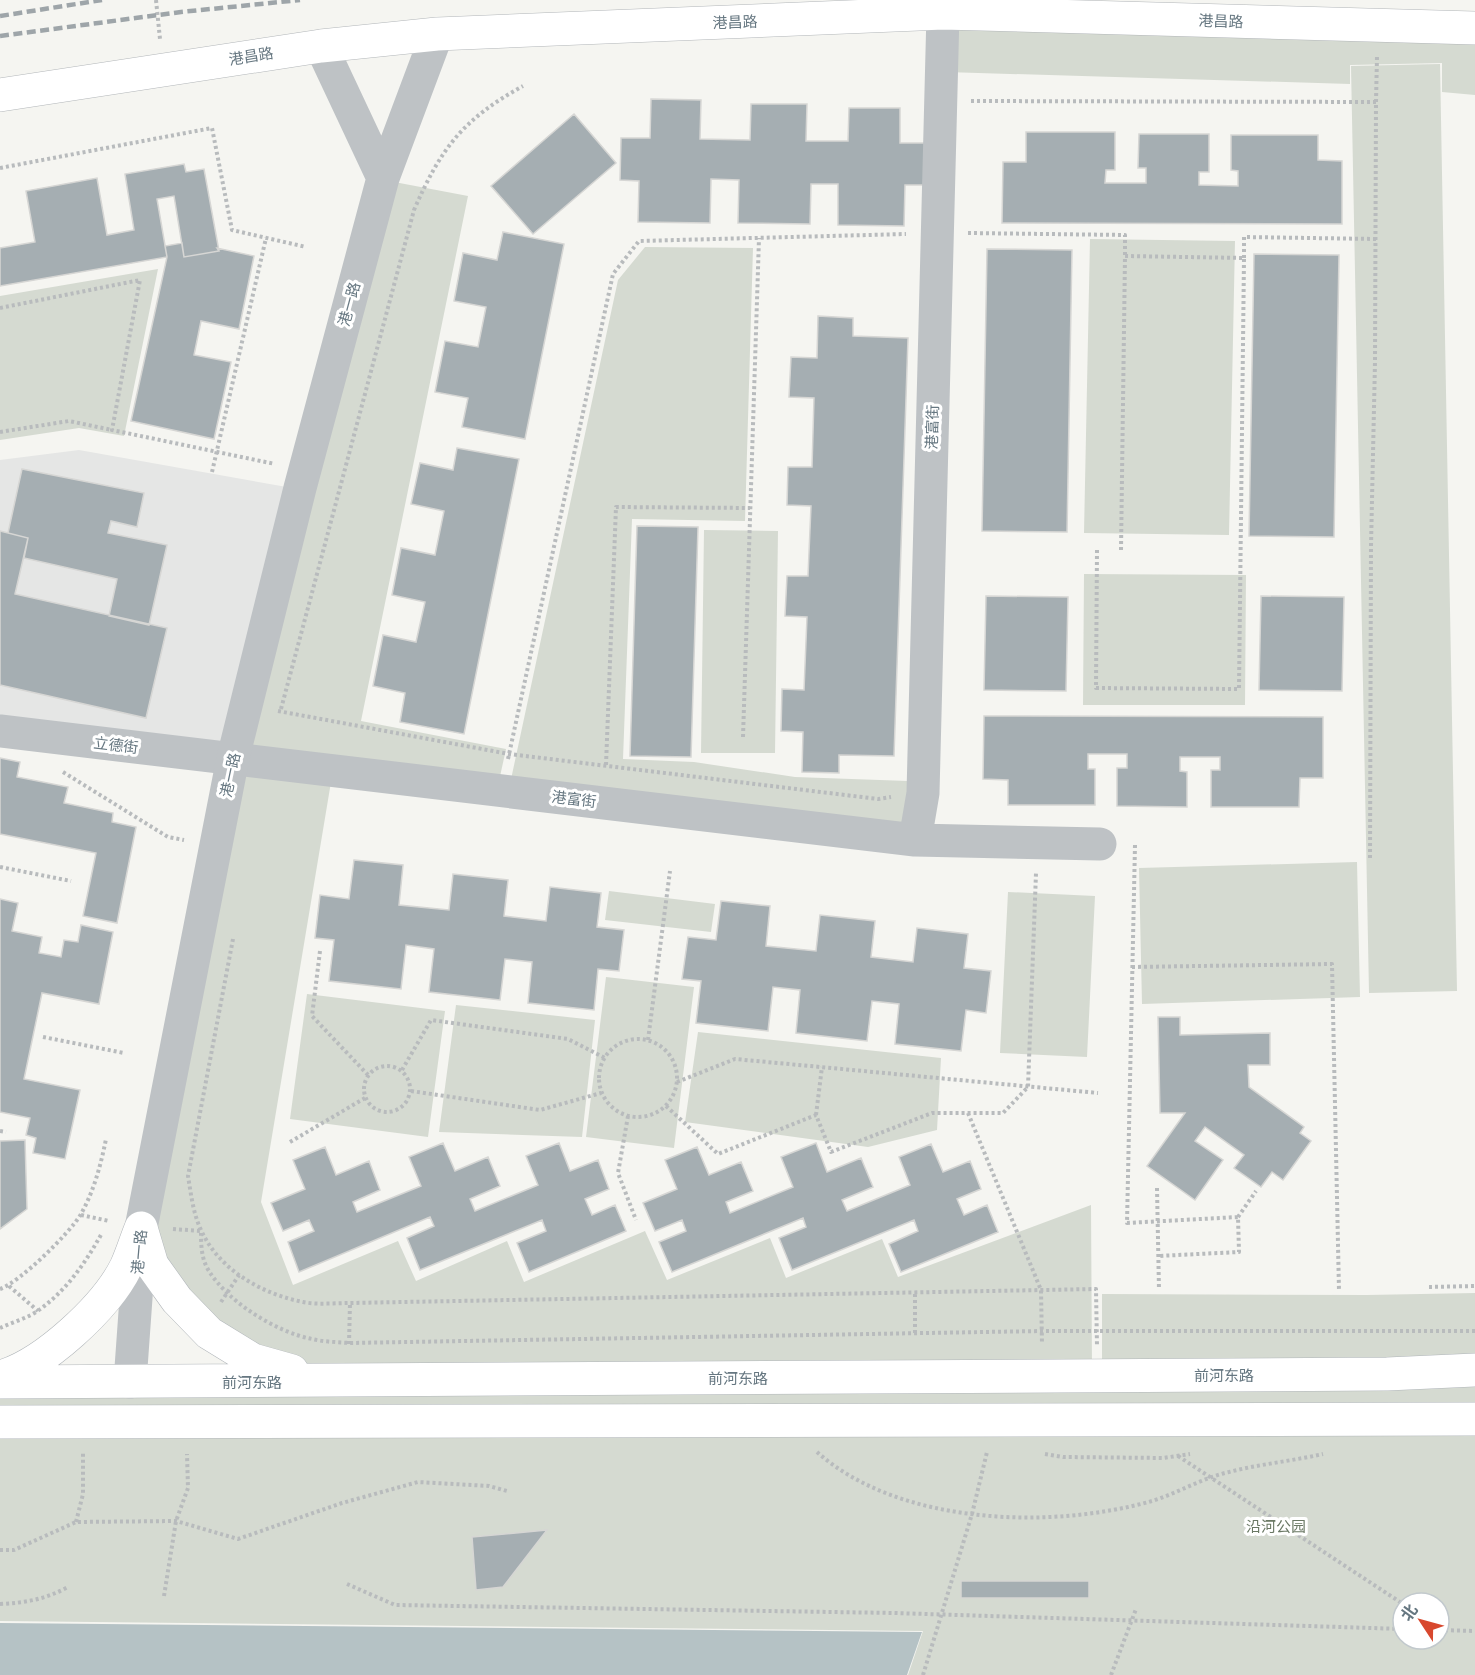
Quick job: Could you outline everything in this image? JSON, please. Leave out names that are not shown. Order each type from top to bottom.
[{"type":"main road","name":"港昌路","points":[[0,95],[321,46],[437,34],[943,13],[1475,28]]},
{"type":"main road","points":[[0,1377],[9,1375],[67,1337],[102,1302],[126,1267],[141,1228]]},
{"type":"main road","points":[[141,1228],[152,1264],[177,1300],[209,1333],[253,1360],[299,1373],[370,1381]]},
{"type":"main road","name":"前河东路","points":[[0,1382],[1043,1377],[1387,1374],[1475,1370]]},
{"type":"main road","points":[[0,1422],[1475,1419]]},
{"type":"street","name":"港富街","points":[[915,840],[923,793],[943,13]]},
{"type":"street","name":"港一路","points":[[130,1382],[141,1228],[233,758],[300,488],[383,178],[437,34]]},
{"type":"street","points":[[321,46],[383,178]]},
{"type":"street","name":"立德街","points":[[0,731],[233,758]]},
{"type":"street","name":"港富街","points":[[233,758],[915,840],[1100,844]]},
{"type":"path","points":[[1370,860],[1377,57]]},
{"type":"path","points":[[266,762],[414,210],[430,172],[449,144],[472,120],[495,101],[523,86]]},
{"type":"path","points":[[941,101],[1376,102]]},
{"type":"path","points":[[0,168],[213,128],[232,230],[306,247]]},
{"type":"path","points":[[501,790],[613,274],[639,241],[938,233],[1125,235],[1121,550]]},
{"type":"path","points":[[1097,550],[1096,688],[1239,689],[1244,237],[1376,239]]},
{"type":"path","points":[[212,472],[266,238]]},
{"type":"path","points":[[743,737],[759,238]]},
{"type":"path","points":[[1125,256],[1244,258]]},
{"type":"path","points":[[0,308],[140,280],[112,430]]},
{"type":"path","points":[[0,432],[69,422],[280,465]]},
{"type":"path","points":[[606,765],[616,507],[750,508]]},
{"type":"path","points":[[246,706],[509,754],[879,799],[923,793]]},
{"type":"path","points":[[59,770],[168,837],[216,845]]},
{"type":"path","points":[[822,1067],[816,1114],[831,1152],[932,1113],[1004,1113],[1028,1087],[1038,843]]},
{"type":"path","points":[[1135,845],[1126,1223],[1238,1217]]},
{"type":"path","points":[[0,867],[71,881]]},
{"type":"path","points":[[648,1040],[670,871]]},
{"type":"path","points":[[234,931],[188,1176],[193,1207],[201,1231],[217,1256],[239,1275],[266,1291],[304,1302],[350,1303],[1096,1289],[1098,1376]]},
{"type":"path","points":[[320,951],[312,1016],[368,1076]]},
{"type":"path","points":[[1132,967],[1332,964],[1339,1291]]},
{"type":"path","points":[[402,1070],[431,1020],[568,1039],[605,1058]]},
{"type":"path","points":[[44,1037],[124,1053]]},
{"type":"path","points":[[635,1039],[648,1040],[661,1046],[670,1056],[676,1068],[677,1082],[666,1106],[654,1114],[642,1117],[628,1116],[616,1111],[608,1104],[599,1081],[600,1069],[613,1048],[635,1039]]},
{"type":"path","points":[[677,1082],[735,1059],[1098,1093]]},
{"type":"path","points":[[388,1065],[402,1070],[411,1083],[411,1091],[404,1105],[391,1112],[376,1109],[365,1098],[364,1082],[368,1076],[373,1070],[388,1065]]},
{"type":"path","points":[[411,1091],[540,1110],[602,1093]]},
{"type":"path","points":[[290,1142],[365,1098]]},
{"type":"path","points":[[666,1106],[718,1154],[816,1114]]},
{"type":"path","points":[[968,1113],[1041,1290],[1043,1377]]},
{"type":"path","points":[[628,1116],[618,1173],[636,1220]]},
{"type":"path","points":[[0,1131],[6,1132]]},
{"type":"path","points":[[0,1289],[9,1286],[43,1257],[81,1215],[99,1169],[106,1139]]},
{"type":"path","points":[[1157,1188],[1159,1290]]},
{"type":"path","points":[[1158,1256],[1239,1252],[1238,1217],[1256,1191]]},
{"type":"path","points":[[201,1231],[201,1249],[208,1270],[227,1293],[255,1315],[284,1330],[311,1339],[349,1343],[1042,1331],[1475,1332]]},
{"type":"path","points":[[1429,1287],[1475,1286]]},
{"type":"path","points":[[915,1292],[915,1333]]},
{"type":"path","points":[[350,1303],[349,1343],[370,1381]]},
{"type":"path","points":[[923,1675],[972,1514],[989,1445]]},
{"type":"path","points":[[809,1446],[827,1462],[856,1481],[898,1498],[972,1514],[1012,1518],[1052,1518],[1103,1512],[1153,1501],[1228,1472],[1329,1452]]},
{"type":"path","points":[[76,1522],[83,1494],[83,1450]]},
{"type":"path","points":[[164,1596],[176,1521],[188,1488],[188,1453]]},
{"type":"path","points":[[1177,1456],[1391,1596]]},
{"type":"path","points":[[0,1550],[14,1550],[76,1522],[176,1521],[238,1539],[342,1503],[418,1482],[489,1486],[507,1491]]},
{"type":"path","points":[[346,1584],[395,1605],[941,1614],[1391,1629]]},
{"type":"path","points":[[0,1604],[52,1596],[68,1587]]},
{"type":"path","points":[[1111,1675],[1136,1610]]},
{"type":"path","points":[[1451,1630],[1475,1631]]},
{"type":"shaded area","points":[[79,450],[298,489],[231,756],[0,729],[0,460]]},
{"type":"shaded area","points":[[0,1623],[922,1632],[907,1675],[0,1675]]},
{"type":"green space","points":[[947,16],[1475,31],[1475,95],[1442,92],[1442,63],[1350,65],[1350,84],[946,72]]},
{"type":"green space","points":[[1440,64],[1457,991],[1369,993],[1351,66]]},
{"type":"green space","points":[[389,181],[468,196],[361,721],[506,749],[499,781],[242,751]]},
{"type":"green space","points":[[1090,239],[1235,241],[1229,535],[1084,533]]},
{"type":"green space","points":[[645,247],[753,248],[745,521],[632,519],[623,759],[694,762],[795,777],[908,781],[905,830],[510,784],[618,280]]},
{"type":"green space","points":[[158,269],[124,436],[79,428],[0,440],[0,296]]},
{"type":"green space","points":[[704,530],[778,531],[775,753],[701,753]]},
{"type":"green space","points":[[1084,574],[1246,575],[1245,705],[1083,705]]},
{"type":"green space","points":[[237,769],[331,782],[261,1202],[293,1285],[398,1241],[416,1281],[507,1241],[524,1282],[645,1231],[667,1280],[770,1238],[786,1278],[882,1239],[898,1277],[1091,1205],[1092,1369],[303,1367],[213,1327],[148,1229]]},
{"type":"green space","points":[[1357,862],[1360,997],[1142,1004],[1139,868]]},
{"type":"green space","points":[[609,891],[715,904],[711,932],[605,920]]},
{"type":"green space","points":[[1008,892],[1095,896],[1087,1057],[1000,1053]]},
{"type":"green space","points":[[606,977],[694,987],[674,1148],[586,1137]]},
{"type":"green space","points":[[307,994],[445,1011],[428,1137],[290,1119]]},
{"type":"green space","points":[[456,1005],[595,1020],[582,1137],[439,1132]]},
{"type":"green space","points":[[698,1032],[941,1058],[937,1130],[868,1147],[685,1122]]},
{"type":"green space","points":[[1475,1293],[1475,1366],[1102,1371],[1102,1294]]},
{"type":"green space","name":"沿河公园","points":[[1475,1375],[1475,1675],[908,1675],[923,1631],[0,1621],[0,1386]]},
{"type":"building","points":[[651,99],[701,100],[700,139],[750,140],[751,104],[807,104],[806,141],[848,141],[849,108],[900,108],[900,143],[927,143],[926,185],[905,185],[904,226],[838,225],[838,184],[811,184],[810,224],[738,223],[739,180],[711,179],[710,223],[638,222],[639,181],[620,180],[621,138],[650,138]]},
{"type":"building","points":[[574,114],[616,163],[533,234],[491,186]]},
{"type":"building","points":[[1026,132],[1115,132],[1115,170],[1106,170],[1105,183],[1146,183],[1146,168],[1138,168],[1139,134],[1209,134],[1209,172],[1199,172],[1199,185],[1238,186],[1238,171],[1231,170],[1231,135],[1318,135],[1318,160],[1342,161],[1342,224],[1002,223],[1003,162],[1026,162]]},
{"type":"building","points":[[184,164],[186,172],[204,169],[219,251],[184,257],[174,196],[157,199],[167,257],[0,286],[0,248],[35,242],[26,191],[97,178],[107,235],[134,230],[125,174]]},
{"type":"building","points":[[503,232],[564,244],[525,439],[462,427],[468,398],[435,392],[445,341],[478,347],[486,307],[454,301],[463,253],[497,260]]},
{"type":"building","points":[[182,243],[184,257],[219,251],[217,248],[254,256],[239,329],[201,321],[194,355],[231,362],[214,439],[131,421],[167,257],[165,246]]},
{"type":"building","points":[[987,249],[1072,250],[1067,532],[982,531]]},
{"type":"building","points":[[1254,254],[1339,255],[1334,537],[1249,536]]},
{"type":"building","points":[[818,316],[853,318],[853,336],[908,338],[894,756],[839,755],[839,773],[802,772],[803,732],[781,731],[782,689],[804,690],[807,617],[785,616],[787,576],[808,576],[811,506],[787,505],[788,467],[812,467],[814,398],[789,397],[791,357],[817,358]]},
{"type":"building","points":[[457,448],[519,459],[464,734],[400,722],[405,693],[373,686],[383,635],[416,642],[425,602],[392,595],[401,548],[435,555],[444,511],[411,504],[420,463],[453,470]]},
{"type":"building","points":[[22,469],[144,493],[137,527],[111,521],[108,533],[167,545],[149,625],[109,616],[117,579],[24,558],[28,538],[8,533]]},
{"type":"building","points":[[637,526],[698,527],[691,757],[630,756]]},
{"type":"building","points":[[0,531],[28,538],[15,594],[167,628],[146,718],[0,685]]},
{"type":"building","points":[[986,596],[1068,597],[1066,691],[984,690]]},
{"type":"building","points":[[1261,596],[1344,597],[1342,691],[1259,690]]},
{"type":"building","points":[[984,716],[1323,717],[1323,778],[1300,778],[1299,807],[1211,807],[1211,770],[1220,770],[1220,757],[1180,757],[1180,771],[1187,772],[1187,807],[1117,806],[1117,768],[1127,768],[1127,754],[1088,754],[1088,769],[1095,769],[1095,805],[1008,805],[1008,780],[983,779]]},
{"type":"building","points":[[0,758],[20,762],[17,777],[68,787],[64,803],[113,813],[112,822],[136,827],[117,923],[83,916],[96,853],[0,834]]},
{"type":"building","points":[[354,860],[403,865],[399,905],[449,910],[453,874],[508,880],[504,916],[546,921],[550,887],[601,893],[597,927],[624,930],[619,971],[598,969],[594,1010],[528,1003],[532,962],[505,959],[500,1000],[429,992],[434,949],[406,945],[401,989],[329,981],[334,940],[315,938],[320,895],[349,899]]},
{"type":"building","points":[[0,899],[18,903],[12,931],[42,937],[39,953],[61,957],[64,940],[78,942],[81,925],[113,932],[99,1004],[42,993],[24,1079],[80,1090],[65,1159],[33,1153],[36,1138],[26,1135],[30,1118],[0,1112]]},
{"type":"building","points":[[721,901],[770,906],[766,946],[816,951],[820,915],[875,921],[871,957],[913,962],[917,928],[968,934],[964,968],[991,971],[986,1013],[966,1010],[961,1051],[895,1044],[899,1004],[872,1001],[867,1041],[796,1033],[800,990],[773,987],[768,1031],[696,1023],[701,981],[682,979],[688,937],[716,940]]},
{"type":"building","points":[[1158,1017],[1180,1017],[1180,1035],[1270,1033],[1270,1065],[1248,1065],[1249,1087],[1304,1127],[1300,1133],[1311,1141],[1283,1180],[1272,1172],[1261,1187],[1234,1168],[1244,1155],[1205,1127],[1195,1141],[1223,1160],[1195,1200],[1147,1166],[1185,1113],[1160,1113]]},
{"type":"building","points":[[25,1140],[27,1209],[0,1229],[0,1141]]},
{"type":"building","points":[[443,1143],[455,1171],[488,1157],[500,1186],[470,1199],[475,1211],[538,1185],[526,1156],[559,1143],[570,1171],[598,1160],[609,1189],[585,1199],[592,1215],[615,1205],[626,1231],[529,1272],[517,1243],[546,1231],[542,1220],[420,1270],[407,1238],[434,1226],[430,1217],[299,1272],[288,1242],[314,1231],[309,1220],[283,1231],[271,1203],[305,1189],[293,1160],[325,1147],[336,1175],[369,1161],[380,1190],[353,1202],[357,1212],[421,1186],[409,1157]]},
{"type":"building","points":[[816,1143],[827,1172],[861,1158],[873,1187],[842,1200],[847,1211],[910,1185],[899,1157],[931,1144],[943,1172],[970,1161],[981,1189],[957,1199],[964,1215],[987,1205],[998,1232],[901,1272],[889,1244],[918,1231],[914,1220],[792,1270],[779,1238],[806,1227],[803,1218],[672,1272],[659,1242],[686,1231],[682,1220],[655,1231],[643,1203],[677,1189],[665,1160],[697,1147],[709,1175],[741,1162],[753,1191],[726,1202],[730,1213],[793,1187],[781,1157]]},
{"type":"building","points":[[547,1530],[503,1587],[476,1590],[472,1537]]},
{"type":"building","points":[[961,1581],[1089,1581],[1089,1598],[961,1598]]},
{"type":"railway","points":[[0,16],[102,0]]},
{"type":"railway","points":[[0,36],[181,12],[300,0]]}]
